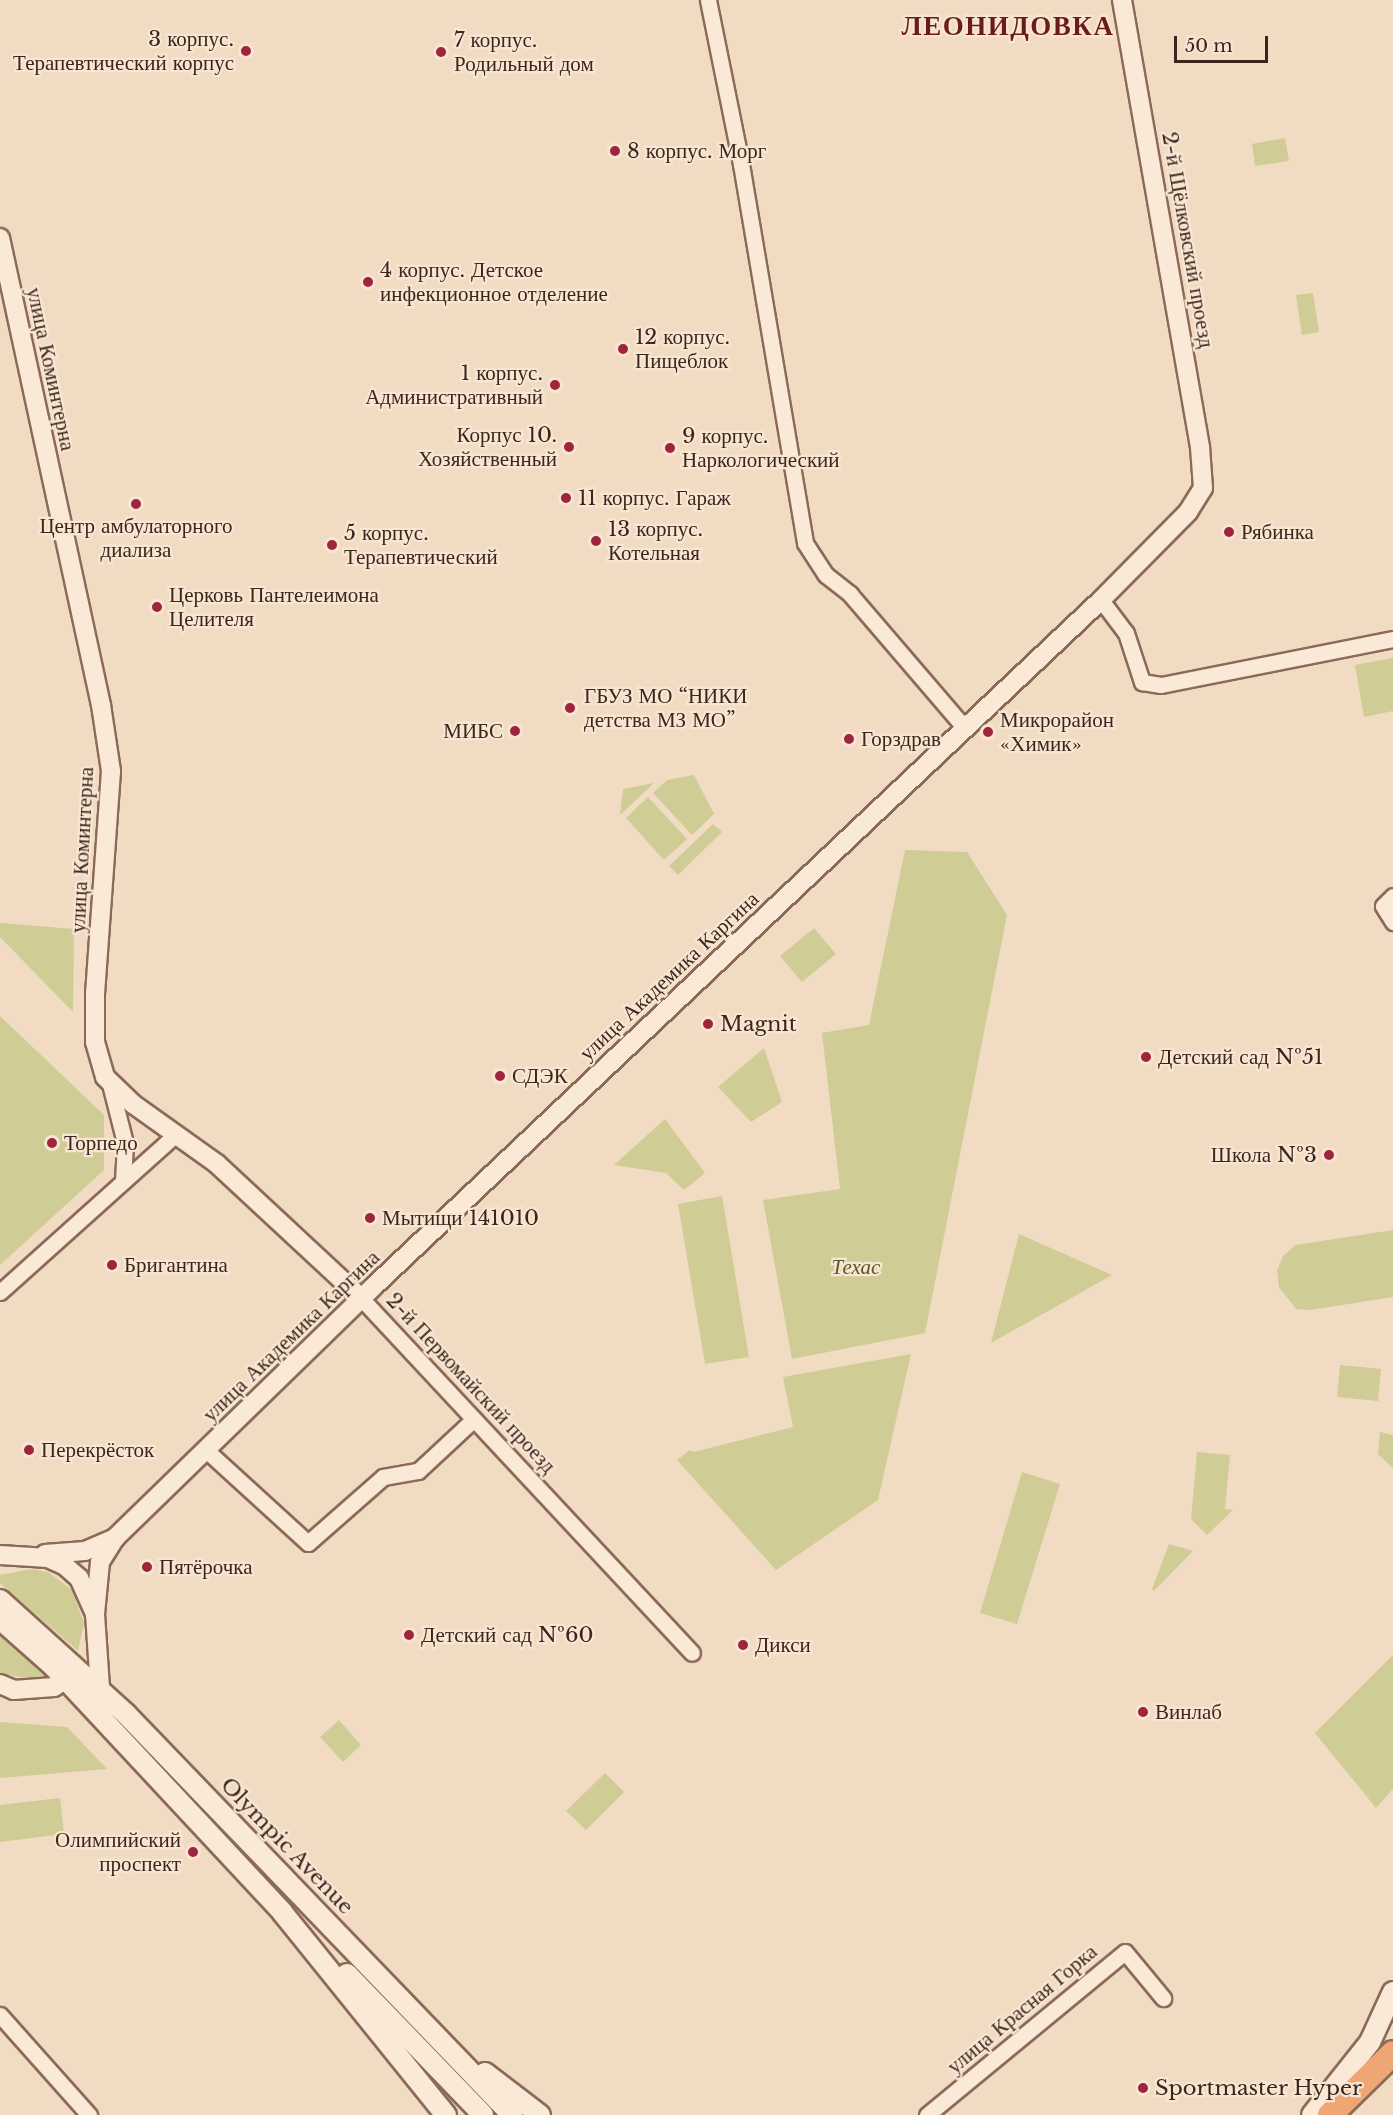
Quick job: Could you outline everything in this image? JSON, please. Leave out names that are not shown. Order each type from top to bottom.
[{"type":"highway","points":[[1330,2115],[1393,2054]]},
{"type":"main road","name":"Olympic Avenue","points":[[0,1600],[73,1676],[84,1702],[282,1912]]},
{"type":"main road","name":"Olympic Avenue","points":[[0,1619],[73,1676],[100,1688],[438,2038]]},
{"type":"main road","points":[[282,1912],[446,2115]]},
{"type":"main road","points":[[282,1912],[483,2115]]},
{"type":"main road","points":[[1312,2115],[1370,2042],[1393,1992]]},
{"type":"main road","points":[[438,2038],[512,2115]]},
{"type":"main road","points":[[438,2038],[540,2115]]},
{"type":"street","points":[[708,0],[741,164],[805,543],[826,575],[850,594],[964,727]]},
{"type":"street","name":"2-й Щёлковский проезд","points":[[1122,0],[1195,409],[1203,488]]},
{"type":"street","name":"улица Коминтерна","points":[[0,238],[101,705],[111,771],[95,993],[95,1042],[110,1084]]},
{"type":"street","name":"улица Академика Каргина","points":[[115,1538],[361,1298],[1101,600],[1188,512],[1203,488]]},
{"type":"street","points":[[1101,600],[1126,633],[1142,682],[1161,685],[1393,639]]},
{"type":"street","points":[[1393,896],[1383,906],[1393,922]]},
{"type":"street","points":[[0,1292],[174,1136],[110,1084]]},
{"type":"street","points":[[110,1084],[125,1143],[123,1181]]},
{"type":"street","name":"2-й Первомайский проезд","points":[[174,1136],[218,1164],[361,1298],[692,1653]]},
{"type":"street","points":[[206,1450],[308,1543],[383,1477],[418,1471],[474,1419]]},
{"type":"street","points":[[10,1557],[86,1551],[115,1538]]},
{"type":"street","points":[[100,1688],[95,1621],[100,1562],[115,1538]]},
{"type":"street","points":[[10,1557],[64,1565],[79,1578],[95,1621],[73,1676],[33,1690]]},
{"type":"street","points":[[5,1688],[33,1690],[84,1702]]},
{"type":"street","name":"улица Красная Горка","points":[[927,2115],[1125,1952],[1163,1998]]},
{"type":"street","points":[[0,2015],[89,2115]]},
{"type":"green space","points":[[1285,138],[1289,161],[1255,166],[1252,144]]},
{"type":"green space","points":[[1313,293],[1319,332],[1302,335],[1296,295]]},
{"type":"green space","points":[[1393,658],[1393,711],[1364,717],[1355,665]]},
{"type":"green space","points":[[694,775],[714,814],[692,835],[653,793],[667,780]]},
{"type":"green space","points":[[654,783],[620,815],[623,789]]},
{"type":"green space","points":[[648,797],[687,839],[664,860],[626,818]]},
{"type":"green space","points":[[713,824],[722,832],[678,875],[669,866]]},
{"type":"green space","name":"Техас","points":[[905,850],[967,852],[1007,915],[925,1333],[792,1359],[763,1200],[840,1189],[822,1033],[869,1025]]},
{"type":"green space","points":[[0,923],[74,929],[73,1012],[0,937]]},
{"type":"green space","points":[[814,928],[836,954],[802,982],[780,956]]},
{"type":"green space","name":"Торпедо","points":[[0,1016],[104,1115],[104,1170],[0,1265]]},
{"type":"green space","points":[[764,1048],[782,1102],[751,1122],[718,1087]]},
{"type":"green space","points":[[665,1119],[705,1173],[684,1190],[666,1173],[614,1165]]},
{"type":"green space","points":[[722,1196],[749,1357],[705,1364],[678,1204]]},
{"type":"green space","points":[[1393,1230],[1393,1297],[1310,1310],[1296,1309],[1279,1287],[1277,1271],[1283,1256],[1296,1245]]},
{"type":"green space","points":[[1019,1234],[1112,1275],[991,1343]]},
{"type":"green space","points":[[911,1354],[878,1500],[776,1570],[677,1460],[690,1450],[694,1452],[793,1427],[783,1377]]},
{"type":"green space","points":[[1340,1365],[1381,1369],[1378,1401],[1337,1397]]},
{"type":"green space","points":[[1380,1432],[1393,1435],[1393,1468],[1378,1454]]},
{"type":"green space","points":[[1197,1452],[1230,1455],[1225,1509],[1233,1510],[1207,1535],[1191,1519]]},
{"type":"green space","points":[[1022,1472],[1060,1484],[1017,1624],[980,1613]]},
{"type":"green space","points":[[1169,1544],[1193,1551],[1154,1591],[1152,1589]]},
{"type":"green space","points":[[32,1569],[48,1572],[72,1590],[84,1623],[78,1651],[0,1583],[0,1575]]},
{"type":"green space","points":[[0,1631],[53,1675],[34,1680],[0,1673]]},
{"type":"green space","points":[[1393,1655],[1393,1789],[1376,1808],[1315,1733]]},
{"type":"green space","points":[[339,1720],[361,1745],[343,1762],[320,1737]]},
{"type":"green space","points":[[0,1722],[67,1727],[107,1769],[0,1778]]},
{"type":"green space","points":[[605,1773],[624,1792],[586,1830],[566,1811]]},
{"type":"green space","points":[[60,1798],[64,1834],[0,1842],[0,1805]]},
{"type":"place","name":"3 корпус. Терапевтический корпус","points":[[246,51]]},
{"type":"place","name":"7 корпус. Родильный дом","points":[[441,52]]},
{"type":"place","name":"8 корпус. Морг","points":[[615,151]]},
{"type":"place","name":"4 корпус. Детское инфекционное отделение","points":[[368,282]]},
{"type":"place","name":"12 корпус. Пищеблок","points":[[623,349]]},
{"type":"place","name":"1 корпус. Административный","points":[[555,385]]},
{"type":"place","name":"Корпус 10. Хозяйственный","points":[[569,447]]},
{"type":"place","name":"9 корпус. Наркологический","points":[[670,448]]},
{"type":"place","name":"11 корпус. Гараж","points":[[566,498]]},
{"type":"place","name":"Центр амбулаторного диализа","points":[[136,504]]},
{"type":"place","name":"Рябинка","points":[[1229,532]]},
{"type":"place","name":"13 корпус. Котельная","points":[[596,541]]},
{"type":"place","name":"5 корпус. Терапевтический","points":[[332,545]]},
{"type":"place","name":"Церковь Пантелеимона Целителя","points":[[157,607]]},
{"type":"place","name":"ГБУЗ МО “НИКИ детства МЗ МО”","points":[[570,708]]},
{"type":"place","name":"МИБС","points":[[515,731]]},
{"type":"place","name":"Микрорайон «Химик»","points":[[988,732]]},
{"type":"place","name":"Горздрав","points":[[849,739]]},
{"type":"place","name":"Magnit","points":[[708,1024]]},
{"type":"place","name":"Детский сад №51","points":[[1146,1057]]},
{"type":"place","name":"СДЭК","points":[[500,1076]]},
{"type":"place","name":"Торпедо","points":[[52,1143]]},
{"type":"place","name":"Школа №3","points":[[1329,1155]]},
{"type":"place","name":"Мытищи 141010","points":[[370,1218]]},
{"type":"place","name":"Бригантина","points":[[112,1265]]},
{"type":"place","name":"Перекрёсток","points":[[29,1450]]},
{"type":"place","name":"Пятёрочка","points":[[147,1567]]},
{"type":"place","name":"Детский сад №60","points":[[409,1635]]},
{"type":"place","name":"Дикси","points":[[743,1645]]},
{"type":"place","name":"Винлаб","points":[[1143,1712]]},
{"type":"place","name":"Олимпийский проспект","points":[[193,1852]]},
{"type":"place","name":"Sportmaster Hyper","points":[[1143,2088]]},
{"type":"district","name":"ЛЕОНИДОВКА","points":[[1008,26]]}]
